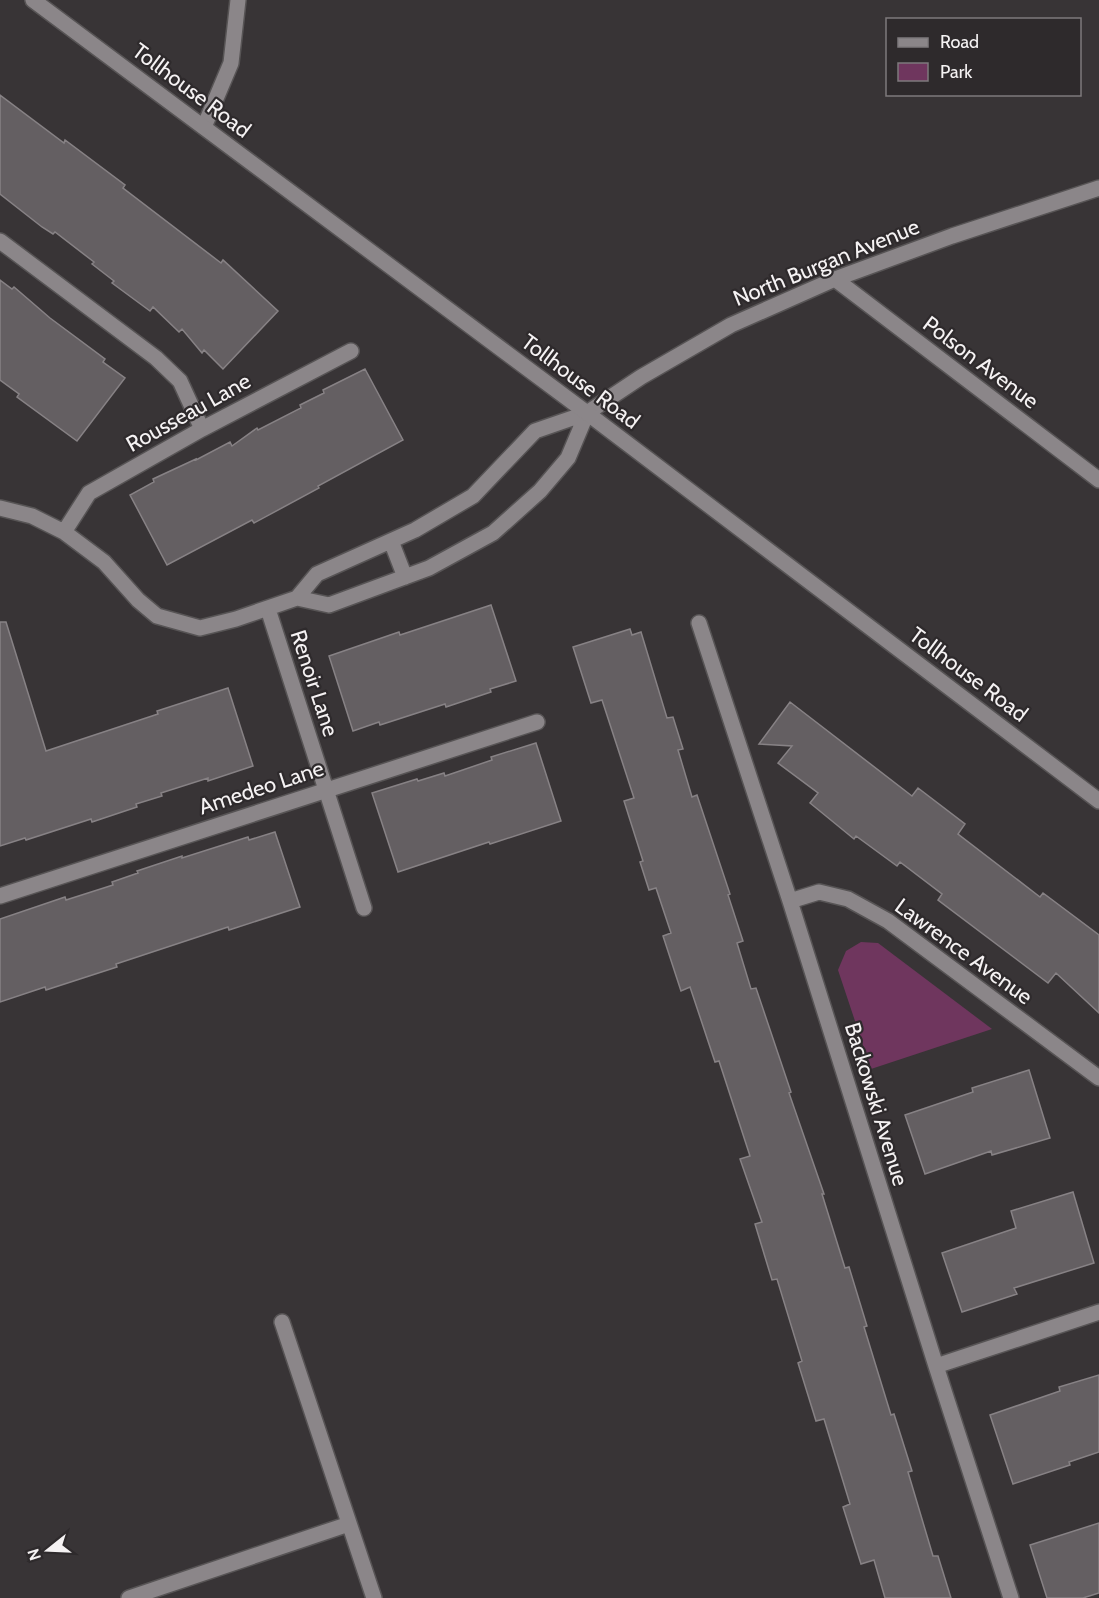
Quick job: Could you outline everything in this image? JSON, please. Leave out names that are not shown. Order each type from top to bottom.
[{"type":"street","name":"Tollhouse Road","points":[[33,0],[587,413],[1099,801]]},
{"type":"street","points":[[204,127],[231,63],[238,0]]},
{"type":"street","name":"North Burgan Avenue","points":[[297,598],[317,574],[415,530],[473,496],[535,431],[587,413],[641,377],[731,325],[835,279],[952,236],[1099,188]]},
{"type":"street","points":[[0,241],[156,358],[180,381],[202,429]]},
{"type":"street","name":"Polson Avenue","points":[[835,279],[1099,480]]},
{"type":"street","name":"Rousseau Lane","points":[[64,532],[89,493],[202,429],[351,351]]},
{"type":"street","points":[[0,508],[32,516],[64,532],[104,562],[138,600],[157,616],[200,628],[237,620],[297,598],[329,605],[429,568],[493,533],[540,491],[568,458],[587,413]]},
{"type":"street","points":[[391,542],[405,577]]},
{"type":"street","name":"Renoir Lane","points":[[268,609],[364,908]]},
{"type":"street","name":"Backowski Avenue","points":[[699,623],[790,901],[1011,1598]]},
{"type":"street","name":"Amedeo Lane","points":[[0,896],[537,722]]},
{"type":"street","name":"Lawrence Avenue","points":[[790,901],[819,892],[848,898],[878,915],[1099,1078]]},
{"type":"street","points":[[936,1366],[1099,1312]]},
{"type":"street","points":[[282,1322],[374,1598]]},
{"type":"street","points":[[129,1598],[349,1524]]},
{"type":"green space","points":[[861,942],[878,943],[992,1029],[871,1069],[838,970],[846,951]]},
{"type":"building","points":[[0,95],[125,185],[123,188],[221,263],[223,260],[278,311],[223,369],[204,350],[202,353],[182,329],[179,332],[153,307],[150,311],[112,283],[114,281],[92,264],[94,262],[55,232],[53,234],[42,227],[0,194]]},
{"type":"building","points":[[0,280],[12,289],[14,287],[50,318],[105,359],[103,362],[125,378],[77,441],[17,397],[19,394],[0,380]]},
{"type":"building","points":[[365,369],[403,440],[254,523],[252,520],[167,565],[130,495],[154,482],[153,479],[230,442],[232,446],[257,428],[258,430],[301,408],[300,405],[324,393],[323,390]]},
{"type":"building","points":[[491,605],[516,681],[446,707],[445,704],[380,725],[379,722],[353,731],[329,656],[399,632],[400,635]]},
{"type":"building","points":[[0,622],[6,622],[46,751],[228,688],[253,766],[161,793],[162,796],[136,804],[137,807],[92,822],[91,819],[0,846]]},
{"type":"building","points":[[630,629],[632,635],[641,632],[667,718],[673,717],[683,749],[678,750],[692,797],[697,795],[730,894],[728,895],[743,941],[737,943],[751,989],[756,988],[824,1194],[822,1194],[845,1268],[849,1267],[867,1326],[864,1327],[891,1415],[894,1414],[912,1471],[908,1472],[933,1556],[938,1556],[951,1598],[885,1598],[874,1560],[861,1564],[843,1507],[850,1504],[824,1419],[816,1421],[798,1363],[802,1361],[777,1279],[772,1280],[755,1224],[762,1222],[740,1159],[750,1156],[719,1061],[715,1062],[690,987],[681,991],[663,936],[671,933],[656,888],[649,890],[640,862],[643,861],[624,801],[634,798],[602,700],[591,703],[573,647]]},
{"type":"building","points":[[790,702],[912,796],[918,788],[965,824],[958,834],[1040,897],[1043,893],[1099,935],[1099,1013],[1056,973],[1048,983],[938,900],[942,894],[900,862],[897,866],[856,836],[854,839],[810,803],[818,793],[778,763],[792,746],[759,744]]},
{"type":"building","points":[[536,743],[561,821],[398,872],[372,793],[417,779],[418,781],[444,773],[445,776],[492,760],[491,757]]},
{"type":"building","points":[[275,832],[300,907],[229,930],[228,927],[116,964],[117,967],[0,1002],[0,919],[65,897],[66,900],[113,885],[112,882],[138,873],[137,871],[182,856],[182,858],[248,837],[249,840]]},
{"type":"building","points":[[1029,1070],[1050,1138],[992,1155],[991,1151],[925,1174],[905,1115],[973,1092],[972,1088]]},
{"type":"building","points":[[1073,1192],[1094,1263],[1014,1288],[1017,1294],[962,1312],[942,1253],[1016,1228],[1011,1211]]},
{"type":"building","points":[[1099,1375],[1099,1452],[1069,1462],[1070,1465],[1013,1484],[990,1415],[1060,1391],[1059,1387]]},
{"type":"building","points":[[1099,1523],[1099,1593],[1083,1598],[1047,1598],[1030,1545]]}]
